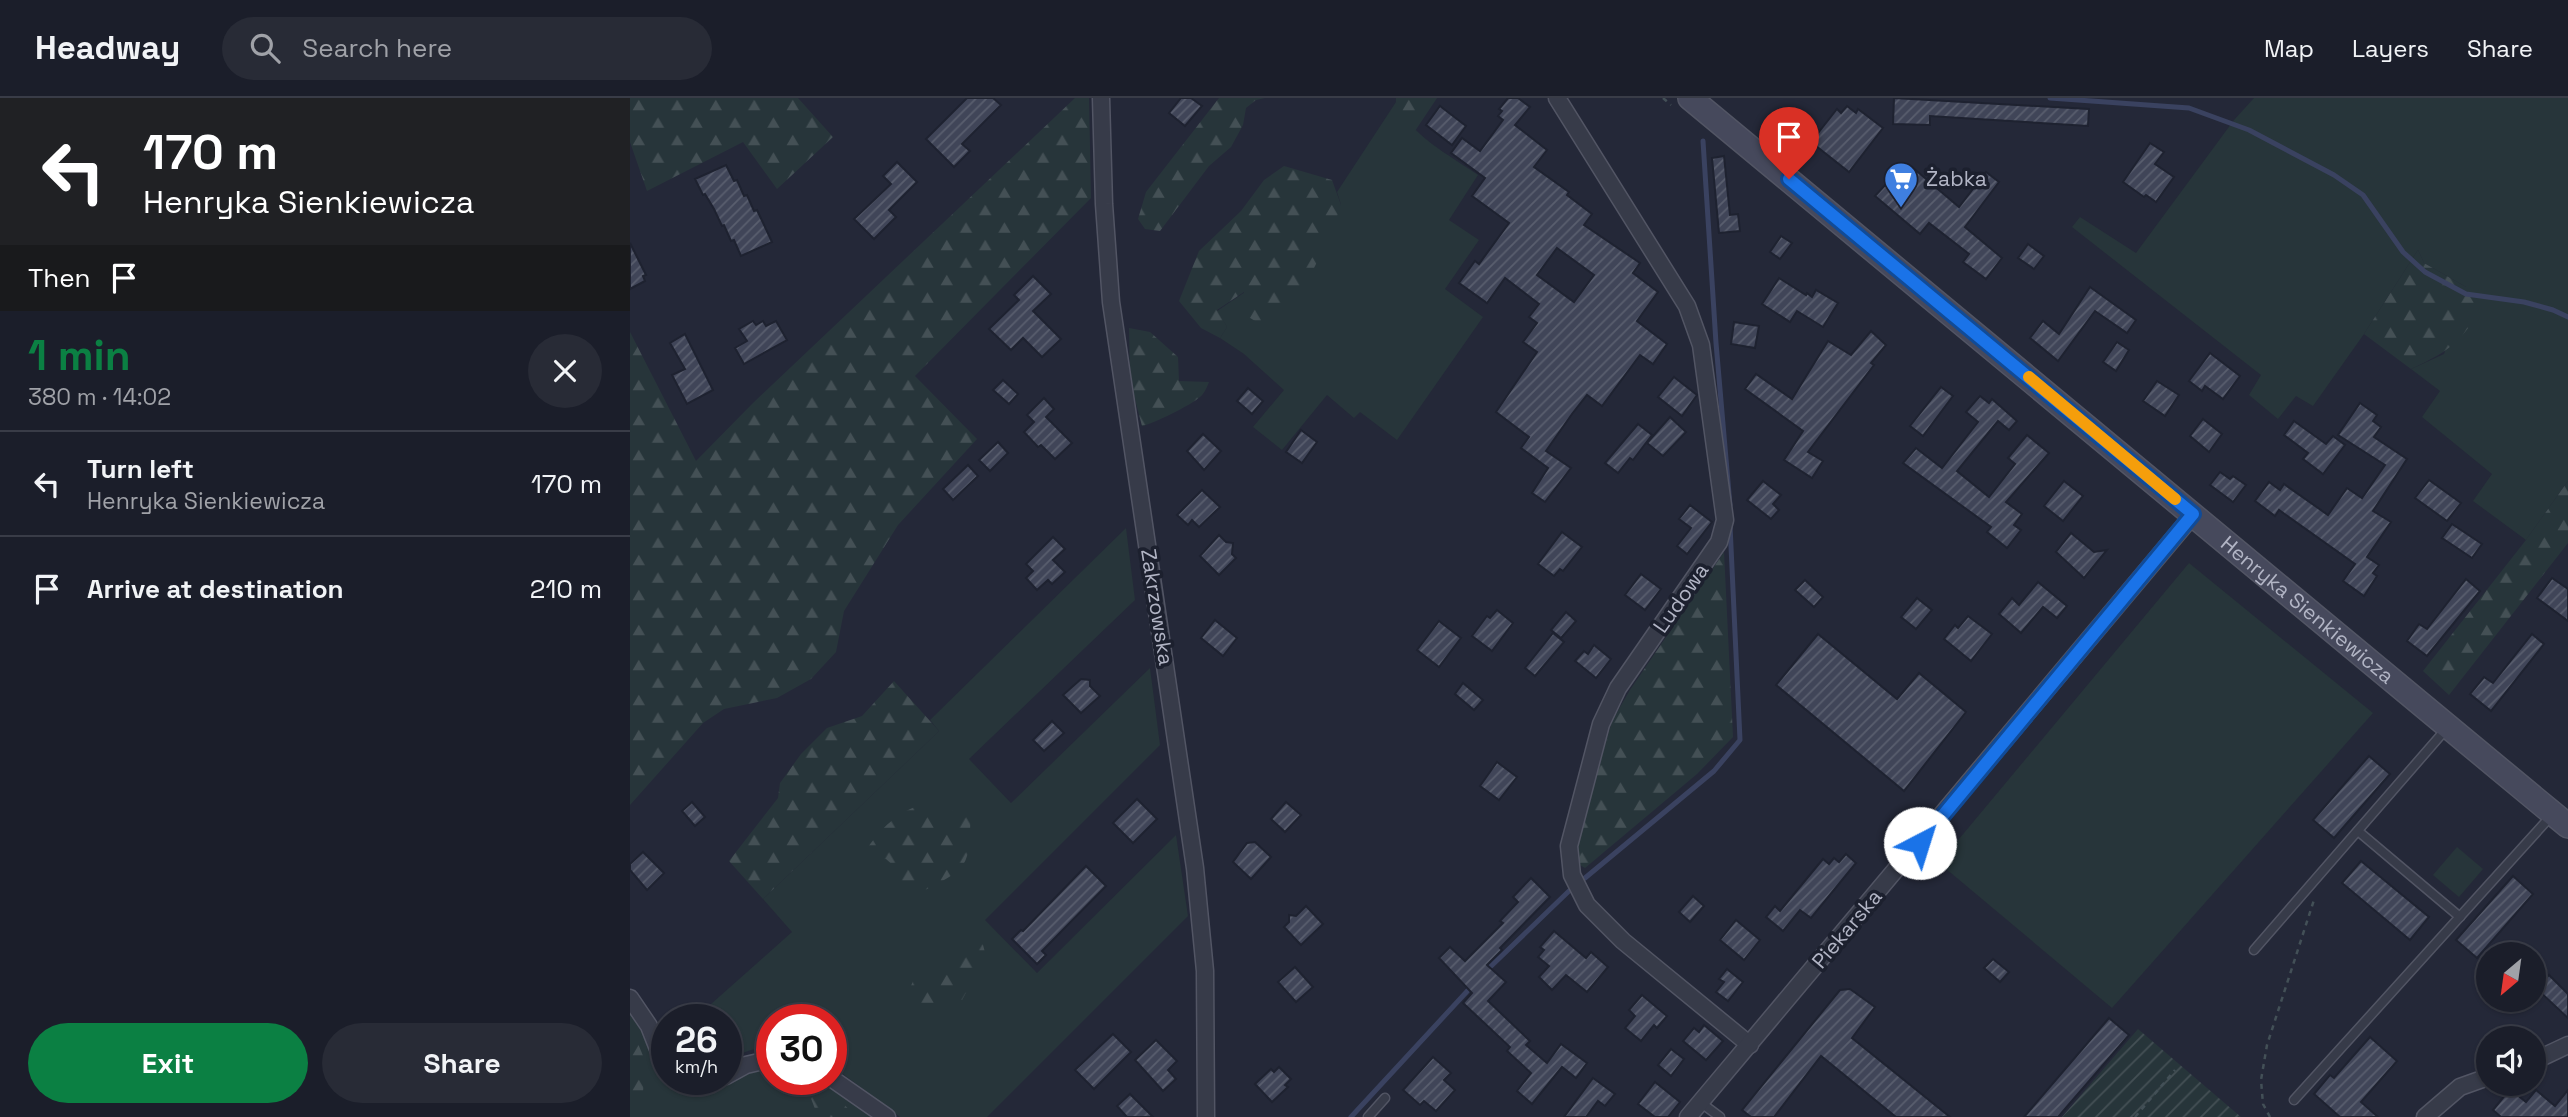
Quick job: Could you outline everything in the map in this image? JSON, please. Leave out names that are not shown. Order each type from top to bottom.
[{"type":"main road","name":"Henryka Sienkiewicza","points":[[1703,103],[2561,820]]},
{"type":"street","name":"Zakrzowska","points":[[1101,98],[1104,204],[1111,302],[1195,868],[1205,971],[1206,1117]]},
{"type":"street","name":"Ludowa","points":[[1558,98],[1687,306],[1701,345],[1725,520],[1719,542],[1618,688],[1601,724],[1569,846],[1572,875],[1587,905],[1623,941],[1750,1045]]},
{"type":"street","name":"Piekarska","points":[[1688,1117],[2193,514]]},
{"type":"street","points":[[630,998],[651,1031]]},
{"type":"street","points":[[2546,1055],[2568,1045]]},
{"type":"street","points":[[2424,1117],[2460,1087],[2476,1081]]},
{"type":"street","points":[[847,1089],[887,1117]]},
{"type":"lane","points":[[2254,950],[2448,727]]},
{"type":"lane","points":[[2294,1100],[2460,917],[2561,820]]},
{"type":"lane","points":[[2358,831],[2460,917]]},
{"type":"lane","points":[[1368,1117],[1385,1098]]},
{"type":"lane","points":[[1700,1102],[1720,1117]]},
{"type":"path","points":[[2270,1117],[2263,1104],[2261,1080],[2267,1045],[2315,901],[2308,889]]},
{"type":"path","points":[[2135,1117],[2175,1070]]},
{"type":"green space","points":[[630,98],[798,98],[833,137],[777,189],[743,142],[647,191],[630,142]]},
{"type":"green space","points":[[1075,98],[1089,98],[1091,198],[915,376],[977,439],[898,525],[844,611],[836,652],[811,679],[777,698],[724,709],[703,723],[630,805],[630,332],[696,461],[753,403]]},
{"type":"green space","points":[[1219,98],[1265,98],[1256,100],[1246,108],[1243,125],[1231,147],[1209,166],[1160,231],[1145,229],[1138,219],[1146,192]]},
{"type":"green space","points":[[1396,98],[1437,98],[1415,131],[1399,112]]},
{"type":"green space","points":[[2254,98],[2568,98],[2568,481],[2526,540],[2473,501],[2492,474],[2422,417],[2440,391],[2411,369],[2444,354],[2466,287],[2424,263],[2418,250],[2364,334],[2313,406],[2296,396],[2278,419],[2249,395],[2261,375],[2072,227],[2080,217],[2136,253],[2234,120]]},
{"type":"green space","points":[[1396,102],[1421,135],[1478,175],[1449,220],[1479,240],[1445,289],[1483,317],[1397,440],[1360,412],[1354,418],[1327,395],[1282,450],[1253,427],[1284,390],[1244,354],[1220,338],[1227,327],[1217,311],[1245,292],[1341,205],[1337,192]]},
{"type":"green space","points":[[1284,166],[1332,180],[1341,205],[1331,234],[1312,272],[1265,327],[1242,313],[1244,292],[1217,310],[1227,327],[1220,338],[1201,328],[1179,301],[1199,251],[1241,211],[1264,180]]},
{"type":"green space","points":[[2418,250],[2424,263],[2466,287],[2485,302],[2455,343],[2411,369],[2364,334]]},
{"type":"green space","points":[[1129,328],[1150,332],[1178,357],[1179,381],[1209,382],[1201,396],[1172,414],[1142,426],[1130,380]]},
{"type":"green space","points":[[2568,481],[2568,543],[2449,695],[2423,671],[2526,540]]},
{"type":"green space","points":[[1126,528],[1135,600],[969,759],[1011,803],[1150,668],[1160,745],[985,920],[1037,973],[1176,835],[1188,916],[987,1117],[900,1117],[847,1077],[847,1004],[756,1004],[756,1049],[742,1053],[742,1004],[711,1004],[792,932],[763,899],[939,731],[930,720]]},
{"type":"green space","points":[[1724,552],[1733,737],[1697,774],[1585,868],[1578,864],[1577,843],[1612,721],[1630,690]]},
{"type":"green space","points":[[2189,563],[2373,713],[2112,1008],[1939,863]]},
{"type":"green space","points":[[894,681],[939,731],[763,899],[729,861],[778,798],[780,783],[801,754],[827,728],[862,716]]},
{"type":"green space","points":[[963,806],[971,810],[965,862],[951,876],[921,892],[896,881],[895,867],[886,859],[864,861],[861,858],[884,828],[907,811],[915,807],[936,824],[948,813]]},
{"type":"green space","points":[[2457,847],[2483,869],[2459,897],[2433,875]]},
{"type":"green space","points":[[976,938],[983,945],[986,956],[962,1000],[946,1000],[933,1015],[916,1016],[907,1007],[907,996],[915,976],[926,968],[936,968]]},
{"type":"green space","points":[[630,1008],[651,1043],[651,1095],[742,1095],[742,1075],[756,1069],[756,1095],[847,1094],[879,1117],[630,1117]]},
{"type":"green space","points":[[2138,1029],[2241,1117],[2062,1117]]},
{"type":"green space","points":[[630,1032],[634,1034],[646,1063],[643,1091],[635,1117],[630,1117]]},
{"type":"green space","points":[[810,1095],[836,1096],[856,1117],[818,1117]]},
{"type":"building","points":[[967,98],[993,98],[1001,105],[962,144],[970,151],[954,167],[926,139]]},
{"type":"building","points":[[1181,98],[1191,98],[1202,106],[1185,126],[1169,113]]},
{"type":"building","points":[[1508,98],[1518,98],[1530,107],[1515,125],[1547,150],[1534,167],[1569,192],[1567,195],[1592,214],[1584,225],[1640,263],[1633,273],[1658,292],[1637,321],[1667,344],[1653,364],[1640,355],[1602,406],[1587,395],[1572,414],[1546,451],[1571,468],[1545,502],[1532,493],[1548,468],[1521,448],[1529,437],[1496,412],[1537,352],[1523,342],[1537,323],[1529,317],[1539,304],[1505,278],[1487,303],[1459,283],[1475,261],[1479,264],[1509,223],[1472,196],[1485,178],[1451,153],[1462,138],[1480,151],[1503,120],[1498,116],[1502,111],[1499,109]],"holes":[[[1557,248],[1594,275],[1574,302],[1537,275]]]},
{"type":"building","points":[[1894,98],[2089,109],[2088,126],[1930,116],[1930,125],[1893,124]]},
{"type":"building","points":[[1440,106],[1466,126],[1452,145],[1426,125]]},
{"type":"building","points":[[1847,106],[1856,113],[1858,109],[1883,128],[1849,172],[1811,142],[1837,109],[1841,113]]},
{"type":"building","points":[[2150,143],[2164,152],[2155,164],[2174,177],[2156,202],[2123,182]]},
{"type":"building","points":[[1724,156],[1730,215],[1738,214],[1740,231],[1719,233],[1712,158]]},
{"type":"building","points":[[897,162],[917,182],[889,210],[896,217],[874,239],[854,219],[891,184],[883,176]]},
{"type":"building","points":[[726,165],[744,196],[747,195],[754,211],[757,210],[772,242],[741,256],[734,240],[731,241],[695,179]]},
{"type":"building","points":[[1912,167],[1959,207],[1986,172],[1999,182],[1965,227],[2002,258],[1986,279],[1963,262],[1969,254],[1929,223],[1920,234],[1875,196],[1887,183],[1894,188]]},
{"type":"building","points":[[1781,236],[1792,243],[1780,259],[1770,252]]},
{"type":"building","points":[[630,243],[646,275],[643,276],[645,281],[630,289]]},
{"type":"building","points":[[2028,244],[2044,256],[2034,269],[2018,258]]},
{"type":"building","points":[[1033,276],[1051,294],[1033,311],[1061,339],[1042,357],[1023,338],[1011,350],[989,329],[1019,300],[1014,295]]},
{"type":"building","points":[[1779,278],[1806,295],[1807,293],[1812,297],[1816,290],[1838,303],[1823,327],[1797,311],[1790,322],[1762,304]]},
{"type":"building","points":[[2090,287],[2136,320],[2127,333],[2095,311],[2058,361],[2030,338],[2043,321],[2059,334]]},
{"type":"building","points":[[753,321],[756,325],[763,321],[766,326],[776,321],[787,340],[744,364],[735,348],[747,341],[739,329]]},
{"type":"building","points":[[1734,322],[1759,326],[1755,348],[1731,344]]},
{"type":"building","points":[[1871,331],[1886,345],[1808,452],[1823,461],[1812,478],[1784,460],[1803,431],[1745,389],[1756,374],[1792,399],[1828,341],[1851,355]]},
{"type":"building","points":[[685,334],[713,390],[687,404],[672,375],[685,369],[670,343]]},
{"type":"building","points":[[2117,342],[2129,350],[2116,371],[2103,362]]},
{"type":"building","points":[[2210,353],[2240,376],[2223,399],[2205,386],[2202,391],[2189,381]]},
{"type":"building","points":[[1674,377],[1697,395],[1682,416],[1658,397]]},
{"type":"building","points":[[1003,380],[1018,394],[1009,404],[993,390]]},
{"type":"building","points":[[2157,381],[2179,395],[2165,416],[2143,401]]},
{"type":"building","points":[[1941,387],[1953,396],[1923,436],[1910,426]]},
{"type":"building","points":[[1248,388],[1263,401],[1252,414],[1237,401]]},
{"type":"building","points":[[1980,396],[1989,403],[1992,399],[2017,421],[2009,430],[1998,421],[1957,471],[1989,497],[2015,464],[2008,458],[2027,435],[2049,453],[2006,502],[2022,514],[2014,525],[2021,530],[2007,548],[1987,532],[1991,527],[1903,463],[1916,448],[1942,468],[1978,422],[1966,412]]},
{"type":"building","points":[[1044,398],[1054,409],[1046,417],[1072,443],[1055,459],[1041,445],[1038,447],[1024,432],[1034,422],[1027,415]]},
{"type":"building","points":[[2360,403],[2377,415],[2373,421],[2381,427],[2374,437],[2407,459],[2373,511],[2391,522],[2367,557],[2379,565],[2373,573],[2377,576],[2364,596],[2343,581],[2355,564],[2279,510],[2275,516],[2255,501],[2269,482],[2280,490],[2284,484],[2328,515],[2347,488],[2362,498],[2385,465],[2338,435]]},
{"type":"building","points":[[1670,417],[1686,432],[1663,456],[1647,443]]},
{"type":"building","points":[[2203,419],[2222,434],[2209,452],[2190,436]]},
{"type":"building","points":[[2294,421],[2326,444],[2333,436],[2345,445],[2323,474],[2303,459],[2308,453],[2284,435]]},
{"type":"building","points":[[1638,424],[1652,435],[1633,460],[1630,458],[1618,473],[1605,463]]},
{"type":"building","points":[[1301,430],[1317,442],[1302,463],[1286,452]]},
{"type":"building","points":[[1203,434],[1221,451],[1204,470],[1187,451]]},
{"type":"building","points":[[998,442],[1008,453],[990,471],[979,460]]},
{"type":"building","points":[[968,465],[978,476],[953,500],[943,489]]},
{"type":"building","points":[[2220,472],[2230,479],[2233,476],[2246,485],[2233,502],[2210,485]]},
{"type":"building","points":[[2429,480],[2461,503],[2447,521],[2415,498]]},
{"type":"building","points":[[1763,481],[1781,495],[1773,504],[1779,510],[1771,519],[1747,500]]},
{"type":"building","points":[[2064,481],[2083,496],[2063,521],[2044,506]]},
{"type":"building","points":[[1202,490],[1220,507],[1199,527],[1192,520],[1188,525],[1177,515]]},
{"type":"building","points":[[1690,505],[1712,522],[1687,554],[1677,546],[1691,528],[1679,519]]},
{"type":"building","points":[[2452,524],[2482,544],[2472,558],[2442,538]]},
{"type":"building","points":[[1562,532],[1582,547],[1563,571],[1560,569],[1554,576],[1538,564]]},
{"type":"building","points":[[2071,533],[2094,552],[2107,550],[2084,578],[2056,552]]},
{"type":"building","points":[[1219,535],[1226,542],[1233,543],[1232,554],[1236,558],[1219,575],[1200,556]]},
{"type":"building","points":[[1053,537],[1065,549],[1053,560],[1065,572],[1052,584],[1048,580],[1037,590],[1026,578],[1033,571],[1026,564]]},
{"type":"building","points":[[1641,574],[1661,589],[1645,610],[1625,595]]},
{"type":"building","points":[[2552,578],[2568,589],[2568,621],[2537,598]]},
{"type":"building","points":[[2466,579],[2480,591],[2427,656],[2407,641],[2419,624],[2427,629]]},
{"type":"building","points":[[1805,580],[1823,597],[1814,607],[1795,590]]},
{"type":"building","points":[[2038,582],[2067,606],[2057,618],[2043,607],[2021,633],[1999,614],[2012,598],[2019,605]]},
{"type":"building","points":[[1917,598],[1932,610],[1916,629],[1901,617]]},
{"type":"building","points":[[1497,610],[1513,623],[1492,651],[1472,636],[1487,616],[1490,618]]},
{"type":"building","points":[[1566,612],[1576,621],[1561,638],[1551,630]]},
{"type":"building","points":[[1968,616],[1992,634],[1971,661],[1944,639],[1955,625],[1958,628]]},
{"type":"building","points":[[1215,620],[1237,638],[1223,656],[1201,638]]},
{"type":"building","points":[[1439,621],[1461,638],[1439,667],[1417,650]]},
{"type":"building","points":[[1553,633],[1564,642],[1535,676],[1525,668]]},
{"type":"building","points":[[1818,634],[1897,699],[1919,673],[1966,712],[1904,791],[1776,685]]},
{"type":"building","points":[[2532,634],[2544,644],[2491,711],[2470,694],[2484,677],[2493,683]]},
{"type":"building","points":[[1594,645],[1611,659],[1596,678],[1575,661],[1584,651],[1588,654]]},
{"type":"building","points":[[1081,679],[1090,680],[1090,686],[1100,696],[1081,713],[1063,695]]},
{"type":"building","points":[[1463,683],[1483,700],[1474,710],[1455,694]]},
{"type":"building","points":[[1052,721],[1064,733],[1044,751],[1033,740]]},
{"type":"building","points":[[2369,756],[2390,774],[2334,838],[2313,820]]},
{"type":"building","points":[[1497,762],[1517,777],[1499,800],[1480,786]]},
{"type":"building","points":[[1137,799],[1157,819],[1133,843],[1113,823]]},
{"type":"building","points":[[692,802],[705,817],[695,826],[682,811]]},
{"type":"building","points":[[1286,802],[1301,815],[1285,832],[1271,819]]},
{"type":"building","points":[[1255,842],[1271,857],[1251,879],[1233,862],[1247,843]]},
{"type":"building","points":[[643,852],[664,873],[647,890],[630,870],[630,864]]},
{"type":"building","points":[[1846,854],[1856,863],[1811,918],[1800,910],[1783,931],[1766,917],[1775,906],[1780,911],[1823,859],[1829,864],[1834,858],[1839,862]]},
{"type":"building","points":[[2361,861],[2429,917],[2410,940],[2342,883]]},
{"type":"building","points":[[1086,866],[1106,886],[1042,951],[1046,955],[1037,964],[1012,939]]},
{"type":"building","points":[[2513,876],[2533,894],[2491,942],[2476,942],[2476,957],[2456,940]]},
{"type":"building","points":[[1531,878],[1550,897],[1487,965],[1506,982],[1488,1001],[1530,1041],[1526,1045],[1547,1063],[1561,1044],[1587,1063],[1576,1078],[1562,1067],[1532,1104],[1517,1091],[1531,1073],[1507,1051],[1510,1047],[1463,1003],[1472,993],[1439,958],[1450,947],[1465,961],[1503,923],[1500,921],[1518,902],[1513,897]]},
{"type":"building","points":[[1693,896],[1704,906],[1690,922],[1679,912]]},
{"type":"building","points":[[1306,906],[1323,924],[1301,945],[1284,927],[1289,922],[1289,915],[1296,916]]},
{"type":"building","points":[[1736,920],[1760,940],[1744,960],[1720,940]]},
{"type":"building","points":[[1554,931],[1586,958],[1591,952],[1608,967],[1587,992],[1566,975],[1552,990],[1539,977],[1549,966],[1538,957],[1544,950],[1540,947]]},
{"type":"building","points":[[1993,959],[2009,972],[2000,982],[1984,968]]},
{"type":"building","points":[[1295,967],[1313,987],[1296,1002],[1278,982]]},
{"type":"building","points":[[1727,969],[1743,982],[1728,1001],[1716,992],[1724,982],[1719,979]]},
{"type":"building","points":[[2549,975],[2568,994],[2568,1018],[2546,997],[2546,978]]},
{"type":"building","points":[[1850,989],[1875,1007],[1852,1038],[1950,1117],[1896,1117],[1821,1056],[1774,1117],[1751,1117],[1742,1110],[1840,990]]},
{"type":"building","points":[[1642,995],[1667,1016],[1657,1028],[1654,1025],[1641,1041],[1625,1028],[1635,1016],[1629,1010]]},
{"type":"building","points":[[2109,1018],[2129,1035],[2058,1117],[2024,1117]]},
{"type":"building","points":[[1704,1025],[1723,1041],[1706,1060],[1683,1041],[1694,1028],[1699,1032]]},
{"type":"building","points":[[1113,1034],[1131,1052],[1094,1089],[1075,1070]]},
{"type":"building","points":[[2370,1037],[2397,1061],[2361,1102],[2378,1117],[2340,1117],[2314,1094],[2330,1075],[2334,1078]]},
{"type":"building","points":[[1156,1040],[1177,1061],[1168,1070],[1176,1079],[1163,1091],[1135,1060]]},
{"type":"building","points":[[1671,1049],[1684,1059],[1671,1076],[1658,1065]]},
{"type":"building","points":[[1433,1057],[1451,1073],[1444,1080],[1455,1090],[1436,1111],[1424,1101],[1420,1105],[1403,1090]]},
{"type":"building","points":[[1279,1067],[1291,1079],[1285,1085],[1288,1087],[1272,1102],[1255,1084],[1271,1069],[1274,1072]]},
{"type":"building","points":[[1593,1078],[1615,1094],[1605,1106],[1598,1101],[1586,1117],[1564,1117]]},
{"type":"building","points":[[1655,1082],[1680,1102],[1668,1117],[1655,1117],[1638,1104]]},
{"type":"building","points":[[2568,1090],[2568,1117],[2501,1117],[2493,1110],[2504,1096],[2519,1096],[2526,1102],[2531,1096],[2543,1096],[2555,1106]]},
{"type":"building","points":[[1130,1094],[1153,1117],[1127,1117],[1117,1106]]},
{"type":"waterway","points":[[2050,98],[2189,108],[2249,130],[2334,175],[2363,195],[2403,252],[2425,272],[2466,294],[2524,302],[2568,317]]},
{"type":"waterway","points":[[1703,141],[1730,505]]},
{"type":"waterway","points":[[1585,878],[1714,771],[1740,740],[1730,525]]},
{"type":"waterway","points":[[1486,971],[1569,891]]},
{"type":"waterway","points":[[1351,1117],[1472,986]]},
{"type":"slow traffic","points":[[2029,377],[2175,499]]},
{"type":"place","name":"Żabka","points":[[1901,209]]},
{"type":"route","points":[[1789,179],[2193,514],[1920,843]]}]
